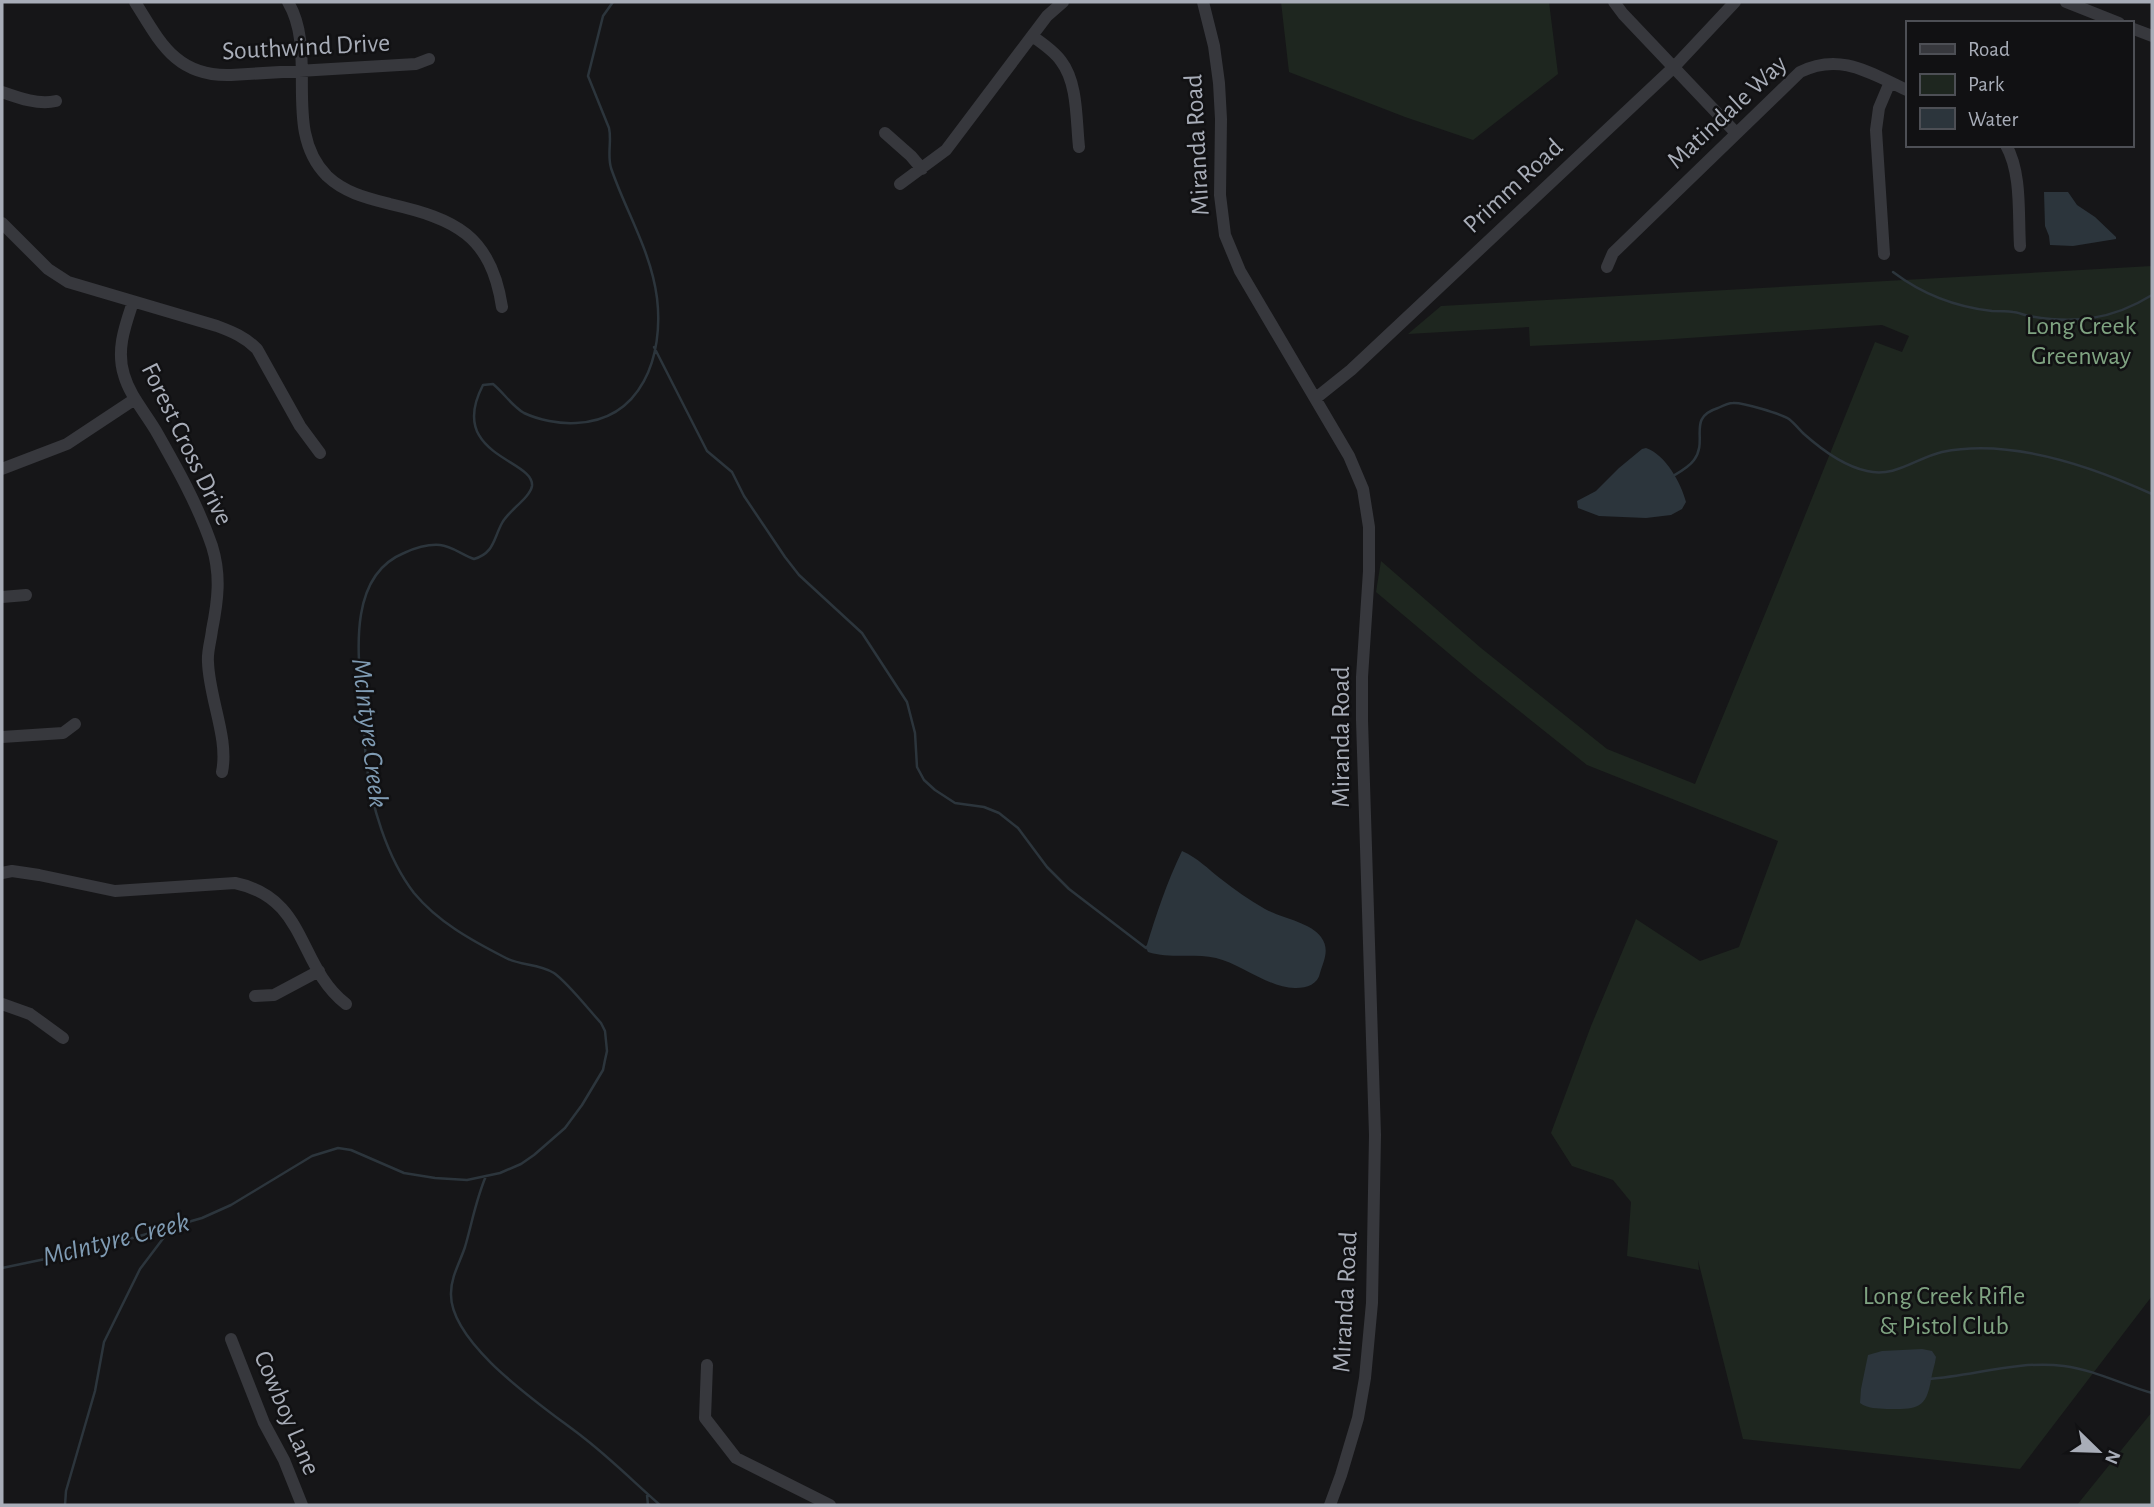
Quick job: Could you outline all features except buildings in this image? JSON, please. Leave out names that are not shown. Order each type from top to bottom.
[{"type":"street","name":"Southwind Drive","points":[[135,2],[169,53],[197,71],[217,76],[416,64],[429,59]]},
{"type":"street","points":[[288,2],[297,19],[300,33],[306,137],[319,167],[339,186],[351,193],[432,215],[462,230],[485,255],[495,273],[502,307]]},
{"type":"street","points":[[900,184],[936,159],[956,138],[1047,16],[1063,2]]},
{"type":"street","name":"Miranda Road","points":[[1203,2],[1214,46],[1219,83],[1222,119],[1220,195],[1225,234],[1241,271],[1349,456],[1363,489],[1369,527],[1362,720],[1375,1135],[1372,1303],[1365,1378],[1358,1418],[1329,1505]]},
{"type":"street","points":[[1614,2],[1736,133]]},
{"type":"street","name":"Primm Road","points":[[1316,398],[1351,370],[1674,67],[1735,2]]},
{"type":"street","points":[[2066,2],[2114,21]]},
{"type":"street","points":[[2133,28],[2152,36]]},
{"type":"street","points":[[1032,36],[1062,61],[1071,78],[1079,147]]},
{"type":"street","name":"Matindale Way","points":[[1607,267],[1613,253],[1800,72],[1813,65],[1843,64],[1906,90]]},
{"type":"street","points":[[1884,254],[1876,130],[1879,108],[1890,82]]},
{"type":"street","points":[[2,92],[36,102],[56,101]]},
{"type":"street","points":[[885,133],[922,169]]},
{"type":"street","points":[[2007,147],[2014,160],[2020,246]]},
{"type":"street","points":[[2,223],[48,270],[68,282],[235,332],[247,340],[257,349],[300,426],[320,453]]},
{"type":"street","name":"Forest Cross Drive","points":[[133,302],[121,346],[124,375],[197,507],[219,576],[216,612],[207,659],[211,692],[225,753],[222,772]]},
{"type":"street","points":[[2,469],[67,444],[135,399]]},
{"type":"street","points":[[2,597],[26,595]]},
{"type":"street","points":[[2,737],[63,733],[75,724]]},
{"type":"street","points":[[2,873],[38,875],[115,891],[235,883],[252,887],[280,904],[333,995],[346,1004]]},
{"type":"street","points":[[255,996],[274,995],[319,971]]},
{"type":"street","points":[[2,1004],[30,1014],[63,1038]]},
{"type":"street","name":"Cowboy Lane","points":[[231,1339],[264,1423],[284,1460],[302,1505]]},
{"type":"street","points":[[707,1365],[705,1418],[736,1458],[830,1505]]},
{"type":"green space","points":[[1281,2],[1549,2],[1558,74],[1473,140],[1289,72]]},
{"type":"green space","points":[[2152,266],[2152,1296],[2020,1469],[1743,1439],[1698,1260],[1699,1270],[1627,1256],[1631,1202],[1613,1180],[1572,1166],[1551,1133],[1591,1026],[1636,919],[1700,961],[1739,947],[1778,841],[1587,765],[1376,592],[1381,561],[1481,648],[1607,749],[1695,784],[1875,342],[1902,352],[1909,336],[1882,325],[1530,346],[1529,327],[1408,334],[1441,306]]},
{"type":"green space","points":[[2152,1412],[2152,1505],[2077,1505]]},
{"type":"water","points":[[2044,192],[2068,192],[2077,205],[2095,217],[2116,239],[2073,246],[2050,245],[2045,226]]},
{"type":"water","points":[[1646,448],[1666,463],[1676,478],[1686,502],[1682,509],[1671,515],[1646,518],[1599,516],[1578,508],[1577,501],[1596,491],[1619,468]]},
{"type":"water","points":[[1182,851],[1259,906],[1303,924],[1321,937],[1326,950],[1319,977],[1314,983],[1304,987],[1286,987],[1266,981],[1216,958],[1148,952],[1146,948],[1158,911]]},
{"type":"water","points":[[1882,1351],[1932,1351],[1936,1357],[1929,1390],[1923,1402],[1912,1408],[1897,1409],[1873,1408],[1860,1403],[1868,1355]]},
{"type":"waterway","name":"McIntyre Creek","points":[[2,1268],[98,1248],[202,1218],[231,1205],[312,1156],[338,1148],[351,1150],[404,1173],[435,1178],[467,1180],[500,1173],[521,1164],[565,1128],[603,1070],[607,1051],[605,1031],[566,983],[548,970],[510,960],[456,930],[423,903],[404,879],[381,829],[371,794],[365,753],[359,646],[364,601],[372,581],[385,565],[408,551],[430,545],[449,547],[474,559],[481,556],[492,545],[505,518],[530,491],[532,486],[529,477],[483,441],[475,427],[475,409],[483,385],[493,384],[524,413],[543,420],[576,423],[599,419],[617,410],[632,397],[644,381],[652,362],[657,342],[658,320],[654,281],[644,248],[611,168],[609,128],[588,76],[603,16],[613,2]]},
{"type":"waterway","points":[[1893,272],[1916,287],[1953,303],[2062,320],[2107,315],[2152,295]]},
{"type":"waterway","points":[[654,347],[707,451],[732,472],[744,496],[799,575],[862,633],[907,702],[915,733],[917,767],[924,780],[955,803],[984,807],[999,813],[1018,828],[1047,867],[1069,889],[1146,948],[1148,946]]},
{"type":"waterway","points":[[1673,476],[1694,460],[1700,445],[1700,424],[1703,418],[1708,412],[1733,403],[1789,419],[1833,457],[1867,471],[1896,470],[1942,452],[1995,449],[2050,457],[2152,494]]},
{"type":"waterway","points":[[486,1176],[452,1281],[451,1293],[455,1313],[466,1334],[503,1374],[594,1446],[660,1505]]},
{"type":"waterway","points":[[65,1505],[66,1491],[95,1391],[104,1342],[140,1269],[171,1228]]},
{"type":"waterway","points":[[1929,1379],[2030,1365],[2064,1366],[2152,1393]]},
{"type":"waterway","points":[[647,1495],[648,1505]]},
{"type":"park label","name":"Long Creek Greenway","points":[[2081,341]]},
{"type":"park label","name":"Long Creek Rifle & Pistol Club","points":[[1944,1311]]}]
